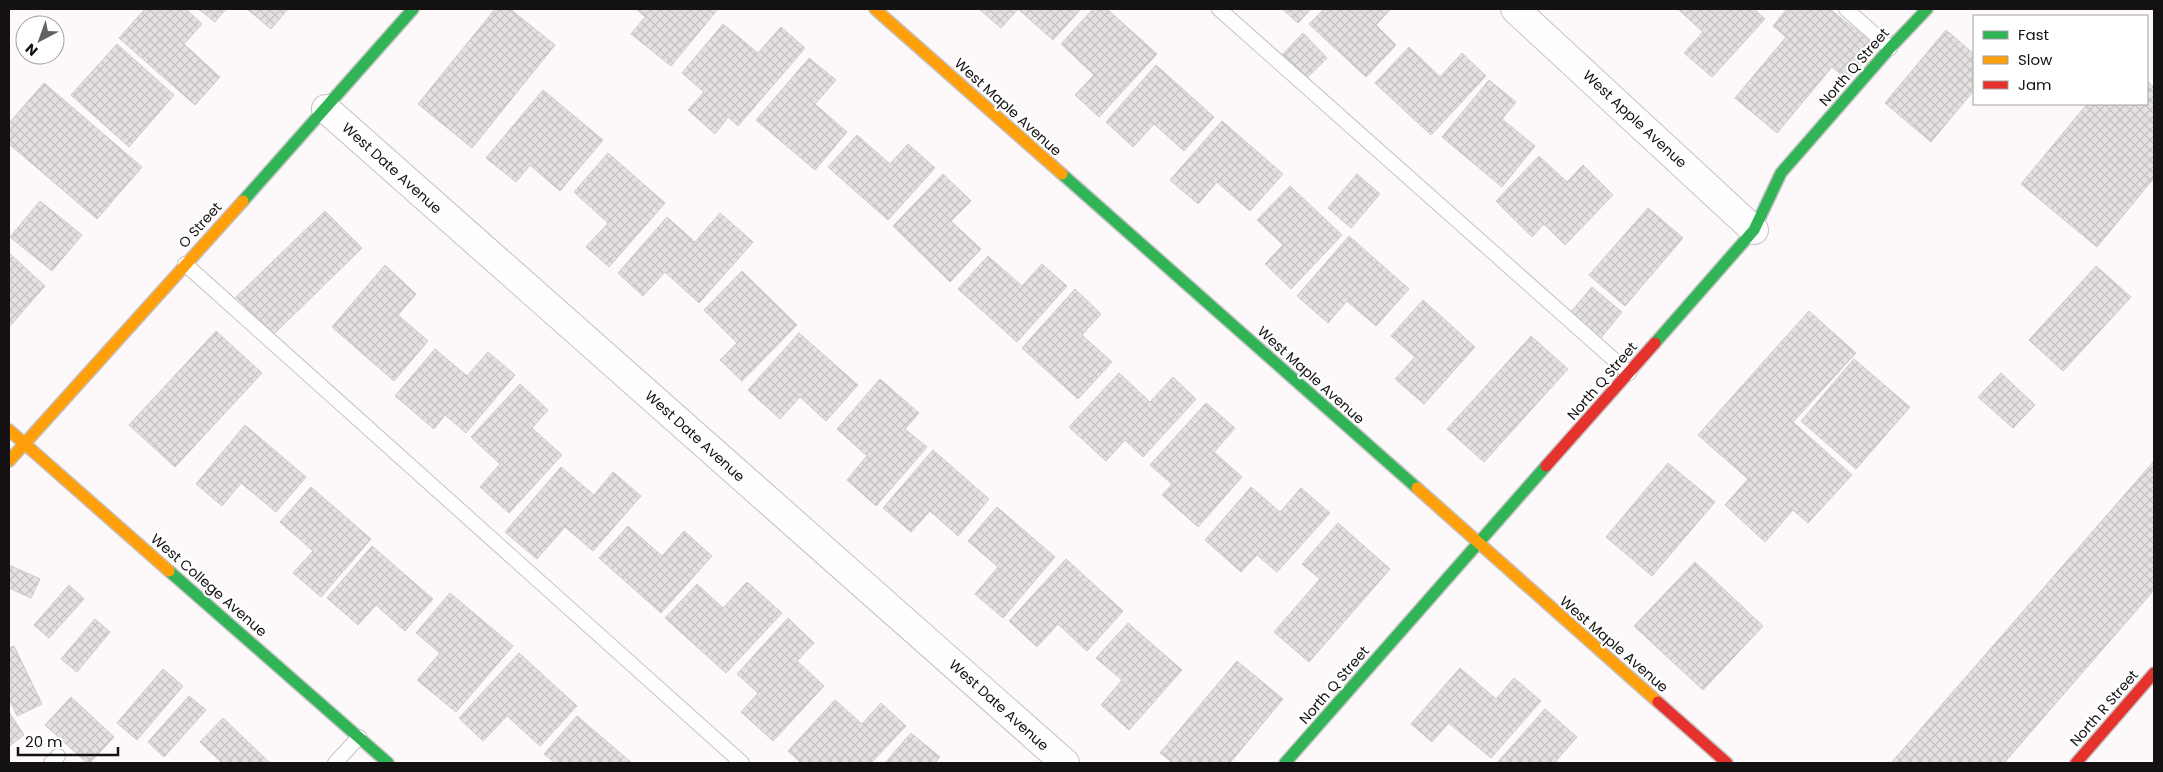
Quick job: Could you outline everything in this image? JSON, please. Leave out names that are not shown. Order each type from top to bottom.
[{"type":"street","name":"O Street","points":[[9,461],[326,109],[413,9]]},
{"type":"street","name":"West Maple Avenue","points":[[875,9],[1728,763]]},
{"type":"street","name":"West Apple Avenue","points":[[1515,9],[1754,230]]},
{"type":"street","name":"North Q Street","points":[[1285,763],[1754,230],[1781,173],[1890,48],[1927,9]]},
{"type":"street","name":"West Date Avenue","points":[[326,109],[1065,763]]},
{"type":"street","name":"West College Avenue","points":[[9,430],[388,763]]},
{"type":"street","name":"North R Street","points":[[2076,763],[2154,673]]},
{"type":"lane","points":[[1219,9],[1628,373]]},
{"type":"lane","points":[[1846,9],[1890,48]]},
{"type":"lane","points":[[185,264],[742,763]]},
{"type":"lane","points":[[335,763],[359,737]]},
{"type":"building","points":[[145,9],[186,9],[202,24],[184,44],[220,77],[195,105],[119,38]]},
{"type":"building","points":[[198,9],[226,9],[215,22]]},
{"type":"building","points":[[247,9],[288,9],[271,29]]},
{"type":"building","points":[[495,9],[510,9],[555,45],[472,148],[418,104]]},
{"type":"building","points":[[636,9],[718,9],[671,66],[631,34],[645,17]]},
{"type":"building","points":[[979,9],[1018,9],[1001,28]]},
{"type":"building","points":[[1018,9],[1081,9],[1053,40]]},
{"type":"building","points":[[1093,9],[1107,9],[1157,54],[1099,117],[1075,95],[1094,75],[1061,44]]},
{"type":"building","points":[[1282,9],[1311,9],[1298,23]]},
{"type":"building","points":[[1324,9],[1391,9],[1376,25],[1396,45],[1366,77],[1309,24]]},
{"type":"building","points":[[1678,9],[1754,9],[1765,19],[1712,77],[1684,53],[1703,32]]},
{"type":"building","points":[[1787,9],[1830,9],[1876,46],[1848,80],[1832,67],[1777,133],[1735,98],[1786,37],[1773,26]]},
{"type":"building","points":[[723,24],[758,53],[781,27],[805,48],[738,126],[728,117],[715,134],[688,110],[704,92],[682,73]]},
{"type":"building","points":[[1946,30],[1973,53],[1973,91],[1931,142],[1885,103]]},
{"type":"building","points":[[1303,33],[1327,58],[1303,82],[1279,58]]},
{"type":"building","points":[[117,44],[174,95],[129,147],[71,95]]},
{"type":"building","points":[[1409,47],[1440,77],[1462,53],[1486,76],[1431,135],[1375,83]]},
{"type":"building","points":[[809,58],[836,80],[815,104],[847,132],[815,170],[756,120]]},
{"type":"building","points":[[1156,65],[1214,117],[1184,151],[1154,124],[1133,147],[1106,122]]},
{"type":"building","points":[[1489,80],[1516,102],[1502,119],[1535,146],[1502,187],[1442,137]]},
{"type":"building","points":[[2148,82],[2154,87],[2154,178],[2097,247],[2021,184],[2086,105],[2148,105]]},
{"type":"building","points":[[44,83],[142,167],[97,219],[9,144],[9,123]]},
{"type":"building","points":[[543,90],[603,140],[560,191],[530,165],[516,182],[486,158]]},
{"type":"building","points":[[1222,121],[1283,174],[1250,211],[1217,182],[1198,204],[1170,180]]},
{"type":"building","points":[[857,135],[890,164],[908,144],[935,168],[888,220],[828,167]]},
{"type":"building","points":[[608,153],[665,203],[609,267],[586,247],[608,223],[574,192]]},
{"type":"building","points":[[1539,156],[1567,182],[1583,165],[1613,195],[1565,245],[1544,224],[1532,237],[1496,201]]},
{"type":"building","points":[[943,174],[971,201],[951,221],[981,249],[950,282],[893,226]]},
{"type":"building","points":[[1357,174],[1380,194],[1351,228],[1328,208]]},
{"type":"building","points":[[1290,186],[1342,235],[1291,289],[1265,264],[1283,245],[1257,220]]},
{"type":"building","points":[[40,201],[82,235],[52,271],[10,237]]},
{"type":"building","points":[[1648,208],[1683,238],[1625,306],[1589,275]]},
{"type":"building","points":[[325,211],[362,248],[273,335],[236,297]]},
{"type":"building","points":[[720,213],[753,242],[699,303],[665,272],[643,296],[618,273],[667,217],[695,242]]},
{"type":"building","points":[[1349,236],[1409,289],[1376,326],[1347,301],[1328,323],[1297,296]]},
{"type":"building","points":[[9,253],[45,286],[9,327]]},
{"type":"building","points":[[988,256],[1022,286],[1042,264],[1067,286],[1017,342],[958,289]]},
{"type":"building","points":[[385,265],[416,294],[398,315],[428,341],[394,381],[332,327]]},
{"type":"building","points":[[2096,266],[2131,297],[2063,371],[2029,340]]},
{"type":"building","points":[[742,271],[797,325],[742,381],[720,360],[737,343],[704,310]]},
{"type":"building","points":[[1592,287],[1622,312],[1600,339],[1569,314]]},
{"type":"building","points":[[1075,289],[1101,314],[1082,335],[1112,362],[1078,399],[1022,348]]},
{"type":"building","points":[[1423,300],[1475,347],[1424,404],[1395,379],[1415,357],[1391,336]]},
{"type":"building","points":[[1809,311],[1856,353],[1793,422],[1852,475],[1808,523],[1793,510],[1765,542],[1725,505],[1748,479],[1698,435]]},
{"type":"building","points":[[216,331],[262,373],[175,467],[129,425]]},
{"type":"building","points":[[799,333],[858,385],[826,421],[800,397],[780,419],[748,390]]},
{"type":"building","points":[[1531,336],[1568,369],[1484,462],[1447,429]]},
{"type":"building","points":[[435,349],[467,376],[488,352],[515,375],[466,433],[445,415],[434,429],[395,396]]},
{"type":"building","points":[[1854,359],[1910,407],[1856,469],[1801,421]]},
{"type":"building","points":[[1119,373],[1150,402],[1173,377],[1196,399],[1143,457],[1125,440],[1106,461],[1069,427]]},
{"type":"building","points":[[2001,373],[2035,405],[2013,428],[1978,397]]},
{"type":"building","points":[[880,379],[919,413],[905,429],[927,447],[876,506],[847,480],[867,456],[837,429]]},
{"type":"building","points":[[520,384],[548,410],[532,428],[562,455],[509,513],[480,487],[500,464],[471,437]]},
{"type":"building","points":[[1206,403],[1235,428],[1214,452],[1242,477],[1198,527],[1162,495],[1172,484],[1150,465]]},
{"type":"building","points":[[245,425],[306,477],[276,512],[241,483],[222,506],[196,484]]},
{"type":"building","points":[[933,450],[989,499],[958,536],[930,511],[911,532],[883,508]]},
{"type":"building","points":[[2154,461],[2154,590],[2004,763],[1891,763]]},
{"type":"building","points":[[1668,463],[1715,502],[1652,576],[1606,537]]},
{"type":"building","points":[[561,467],[594,495],[613,472],[641,496],[593,551],[565,527],[537,559],[505,532]]},
{"type":"building","points":[[311,487],[371,539],[321,597],[293,573],[313,551],[280,522]]},
{"type":"building","points":[[1251,487],[1280,512],[1301,488],[1330,513],[1277,572],[1257,555],[1241,572],[1205,540]]},
{"type":"building","points":[[997,507],[1055,557],[1003,618],[975,594],[998,567],[968,541]]},
{"type":"building","points":[[1338,523],[1390,569],[1309,662],[1274,632],[1320,579],[1302,564]]},
{"type":"building","points":[[628,526],[662,556],[684,531],[712,556],[661,613],[599,558]]},
{"type":"building","points":[[372,546],[433,599],[405,631],[376,605],[358,625],[327,598]]},
{"type":"building","points":[[1066,559],[1123,611],[1087,651],[1058,624],[1037,647],[1009,621]]},
{"type":"building","points":[[1695,562],[1763,626],[1703,690],[1634,626]]},
{"type":"building","points":[[9,565],[40,579],[31,598],[9,588]]},
{"type":"building","points":[[747,582],[782,613],[726,673],[665,618],[697,584],[723,608]]},
{"type":"building","points":[[69,585],[84,599],[49,638],[34,625]]},
{"type":"building","points":[[450,593],[513,646],[456,712],[417,680],[440,653],[416,633]]},
{"type":"building","points":[[788,618],[814,643],[797,661],[824,686],[773,741],[741,712],[758,693],[737,674]]},
{"type":"building","points":[[95,619],[110,632],[77,672],[61,659]]},
{"type":"building","points":[[1128,623],[1182,670],[1129,730],[1101,705],[1122,680],[1096,658]]},
{"type":"building","points":[[14,646],[42,704],[17,716],[9,698],[9,648]]},
{"type":"building","points":[[519,653],[577,706],[540,746],[507,716],[483,741],[459,718]]},
{"type":"building","points":[[1237,661],[1283,699],[1230,763],[1173,763],[1160,753]]},
{"type":"building","points":[[1460,668],[1496,699],[1514,678],[1541,701],[1491,758],[1449,723],[1432,742],[1411,724]]},
{"type":"building","points":[[163,669],[183,686],[137,740],[117,723]]},
{"type":"building","points":[[189,696],[206,710],[164,757],[148,742]]},
{"type":"building","points":[[71,697],[114,737],[90,763],[87,763],[45,725]]},
{"type":"building","points":[[835,700],[862,724],[881,703],[906,726],[871,763],[801,763],[788,751]]},
{"type":"building","points":[[1545,709],[1577,737],[1555,762],[1557,763],[1497,763]]},
{"type":"building","points":[[9,712],[24,735],[9,746]]},
{"type":"building","points":[[577,716],[632,763],[555,763],[544,754]]},
{"type":"building","points":[[223,718],[270,763],[222,763],[200,742]]},
{"type":"building","points":[[911,733],[940,757],[935,763],[885,763]]},
{"type":"traffic: fast","points":[[243,201],[413,9]]},
{"type":"traffic: fast","points":[[1655,343],[1754,230],[1781,173],[1890,48],[1927,9]]},
{"type":"traffic: fast","points":[[1062,174],[1417,488]]},
{"type":"traffic: fast","points":[[1285,763],[1546,466]]},
{"type":"traffic: fast","points":[[169,571],[388,763]]},
{"type":"traffic: slow","points":[[875,9],[1062,174]]},
{"type":"traffic: slow","points":[[9,461],[243,201]]},
{"type":"traffic: slow","points":[[9,430],[169,571]]},
{"type":"traffic: slow","points":[[1417,488],[1658,702]]},
{"type":"traffic: jam","points":[[1546,466],[1655,343]]},
{"type":"traffic: jam","points":[[2076,763],[2154,673]]},
{"type":"traffic: jam","points":[[1658,702],[1727,763]]}]
